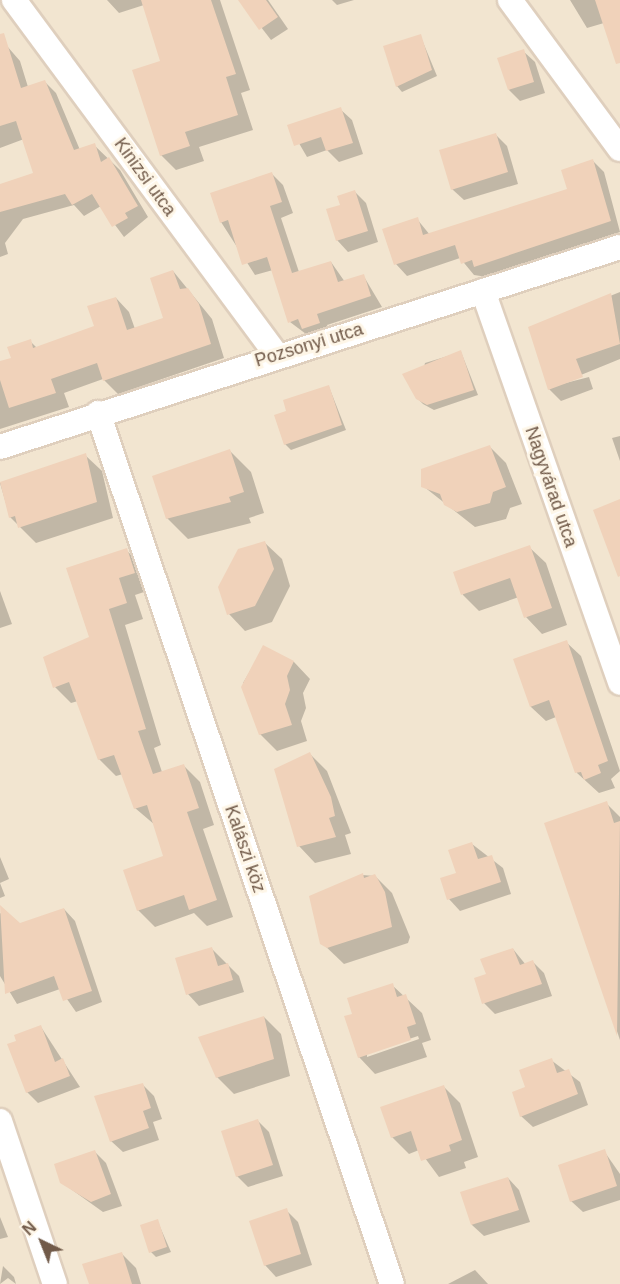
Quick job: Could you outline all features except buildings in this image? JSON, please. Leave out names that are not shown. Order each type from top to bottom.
[{"type":"street","name":"Kinizsi utca","points":[[14,0],[276,354]]},
{"type":"street","points":[[510,0],[620,149]]},
{"type":"street","name":"Pozsonyi utca","points":[[0,447],[276,354],[620,247]]},
{"type":"street","name":"Nagyvárad utca","points":[[483,291],[620,683]]},
{"type":"street","name":"Kalászi köz","points":[[98,413],[392,1284]]},
{"type":"street","points":[[0,1121],[55,1284]]},
{"type":"shaded area","points":[[0,0],[620,0],[620,1284],[0,1284]]}]
